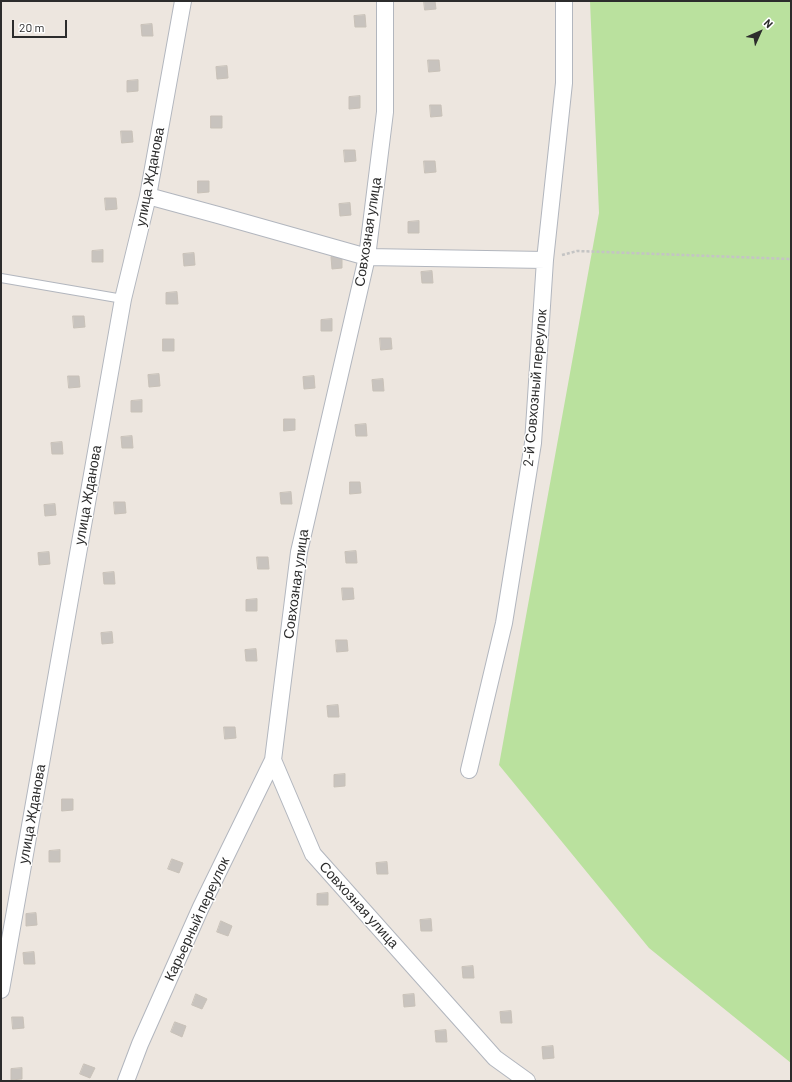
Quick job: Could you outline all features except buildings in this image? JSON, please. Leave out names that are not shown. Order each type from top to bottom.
[{"type":"street","name":"улица Жданова","points":[[1,990],[123,299],[148,196],[183,1]]},
{"type":"street","name":"Совхозная улица","points":[[385,1],[385,112],[368,257],[299,552],[273,760],[313,854],[495,1058],[527,1081]]},
{"type":"street","name":"2-й Совхозный переулок","points":[[469,770],[504,623],[533,443],[545,260],[564,83],[564,1]]},
{"type":"street","points":[[148,196],[368,257],[545,260]]},
{"type":"street","name":"Карьерный переулок","points":[[126,1081],[140,1044],[201,907],[273,760]]},
{"type":"lane","points":[[1,278],[123,299]]},
{"type":"path","points":[[577,251],[791,259]]},
{"type":"green space","points":[[590,1],[791,1],[791,1063],[649,948],[499,765],[599,213]]}]
